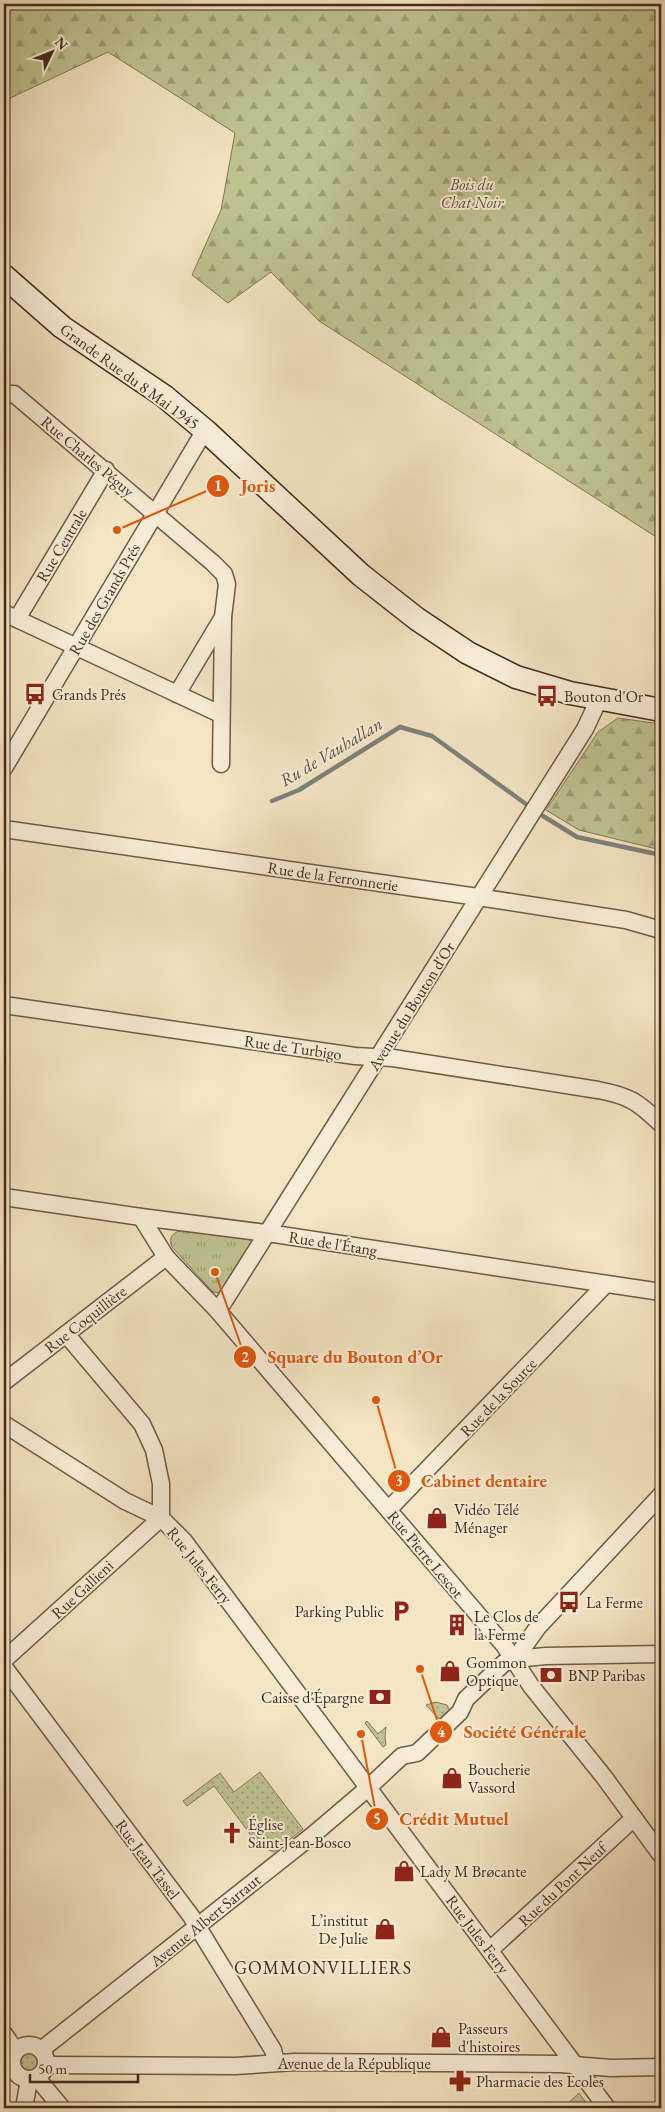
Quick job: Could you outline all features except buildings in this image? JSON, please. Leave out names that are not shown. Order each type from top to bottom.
[{"type":"main road","name":"Grande Rue du 8 Mai 1945","points":[[4,276],[62,327],[164,396],[207,432],[361,575],[417,619],[468,652],[516,677],[598,699],[661,710]]},
{"type":"street","name":"Rue Charles Péguy","points":[[5,395],[14,394],[106,470],[224,574],[227,584],[223,617],[220,764]]},
{"type":"street","name":"Rue des Grands Prés","points":[[4,768],[154,513],[199,440],[207,432]]},
{"type":"street","name":"Rue Centrale","points":[[10,616],[106,470]]},
{"type":"street","points":[[10,616],[220,714]]},
{"type":"street","name":"Rue Charles Péguy","points":[[177,694],[223,617]]},
{"type":"street","name":"Avenue du Bouton d'Or","points":[[218,1311],[379,1058],[584,729],[598,699]]},
{"type":"street","name":"Rue de la Ferronnerie","points":[[4,829],[478,897],[626,920],[661,930]]},
{"type":"street","name":"Rue de Turbigo","points":[[4,1005],[355,1056],[392,1058],[622,1095],[644,1107],[661,1124]]},
{"type":"street","name":"Rue de l'Étang","points":[[4,1197],[141,1217],[250,1230],[266,1234],[661,1292]]},
{"type":"street","name":"Rue Pierre Lescot","points":[[141,1217],[166,1257],[218,1311],[389,1509],[515,1660],[531,1686],[604,1777],[661,1854]]},
{"type":"street","name":"Rue Coquillière","points":[[4,1382],[166,1257]]},
{"type":"street","name":"Rue de la Source","points":[[389,1509],[606,1284]]},
{"type":"street","points":[[66,1334],[142,1424],[154,1450],[159,1476],[161,1518]]},
{"type":"street","name":"Rue Jules Ferry","points":[[4,1424],[126,1501],[161,1518],[184,1540],[345,1763],[368,1788],[607,2108]]},
{"type":"street","points":[[515,1660],[538,1627],[661,1495]]},
{"type":"street","name":"Rue Gallieni","points":[[4,1660],[161,1518]]},
{"type":"street","points":[[515,1660],[546,1656],[661,1654]]},
{"type":"street","name":"Avenue Albert Sarraut","points":[[38,2068],[311,1829],[368,1788],[402,1756],[417,1753],[460,1712],[466,1699],[504,1663],[515,1660]]},
{"type":"street","name":"Rue Jean Tassel","points":[[4,1667],[198,1926],[273,2050],[276,2062]]},
{"type":"street","name":"Rue du Pont Neuf","points":[[490,1950],[634,1818]]},
{"type":"street","points":[[4,2034],[16,2074],[38,2068]]},
{"type":"street","name":"Avenue de la République","points":[[10,2058],[28,2045],[38,2068],[236,2066],[276,2062],[574,2064],[611,2068],[661,2067]]},
{"type":"street","points":[[24,2108],[38,2068]]},
{"type":"street","points":[[38,2068],[62,2108]]},
{"type":"green space","name":"Bois du Chat Noir","points":[[4,4],[661,4],[661,540],[319,321],[271,272],[228,303],[192,275],[221,210],[235,133],[108,52],[4,101]]},
{"type":"green space","points":[[618,718],[661,724],[661,850],[579,830],[546,810],[598,732]]},
{"type":"green space","points":[[183,1230],[248,1239],[252,1242],[221,1293],[213,1292],[172,1247],[172,1236],[176,1232]]},
{"type":"green space","points":[[436,1702],[447,1705],[450,1711],[442,1722],[426,1705]]},
{"type":"green space","points":[[367,1721],[378,1734],[386,1727],[386,1745],[383,1747],[365,1723]]},
{"type":"green space","points":[[260,1772],[303,1829],[274,1852],[259,1846],[214,1786],[187,1806],[183,1801],[220,1773],[234,1792]]},
{"type":"green space","points":[[29,2053],[35,2056],[38,2062],[35,2068],[29,2071],[23,2068],[20,2062],[23,2056]]},
{"type":"green space","points":[[579,2093],[590,2108],[563,2108]]},
{"type":"waterway","points":[[653,4],[661,7]]},
{"type":"waterway","name":"Ru de Vauhallan","points":[[272,801],[299,790],[400,727],[432,736],[530,807]]},
{"type":"waterway","name":"Ru de Vauhallan","points":[[543,816],[577,837],[661,855]]},
{"type":"place","name":"Joris","points":[[117,530]]},
{"type":"place","name":"Grands Prés","points":[[35,694]]},
{"type":"place","name":"Bouton d'Or","points":[[547,696]]},
{"type":"place","name":"Square du Bouton d’Or","points":[[215,1272]]},
{"type":"place","name":"Cabinet dentaire","points":[[376,1400]]},
{"type":"place","name":"Vidéo Télé Ménager","points":[[437,1518]]},
{"type":"place","name":"La Ferme","points":[[569,1602]]},
{"type":"place","name":"Parking Public","points":[[401,1611]]},
{"type":"place","name":"Le Clos de la Ferme","points":[[457,1625]]},
{"type":"place","name":"Société Générale","points":[[420,1669]]},
{"type":"place","name":"Gommon Optique","points":[[450,1671]]},
{"type":"place","name":"BNP Paribas","points":[[551,1675]]},
{"type":"place","name":"Caisse d'Épargne","points":[[380,1697]]},
{"type":"place","name":"Crédit Mutuel","points":[[361,1734]]},
{"type":"place","name":"Boucherie Vassord","points":[[452,1778]]},
{"type":"place","name":"Église Saint-Jean-Bosco","points":[[232,1833]]},
{"type":"place","name":"Lady M Brøcante","points":[[404,1871]]},
{"type":"place","name":"L’institut De Julie","points":[[385,1929]]},
{"type":"place","name":"Passeurs d'histoires","points":[[441,2037]]},
{"type":"place","name":"Pharmacie des Ecoles","points":[[460,2081]]},
{"type":"district","name":"GOMMONVILLIERS","points":[[323,1968]]}]
